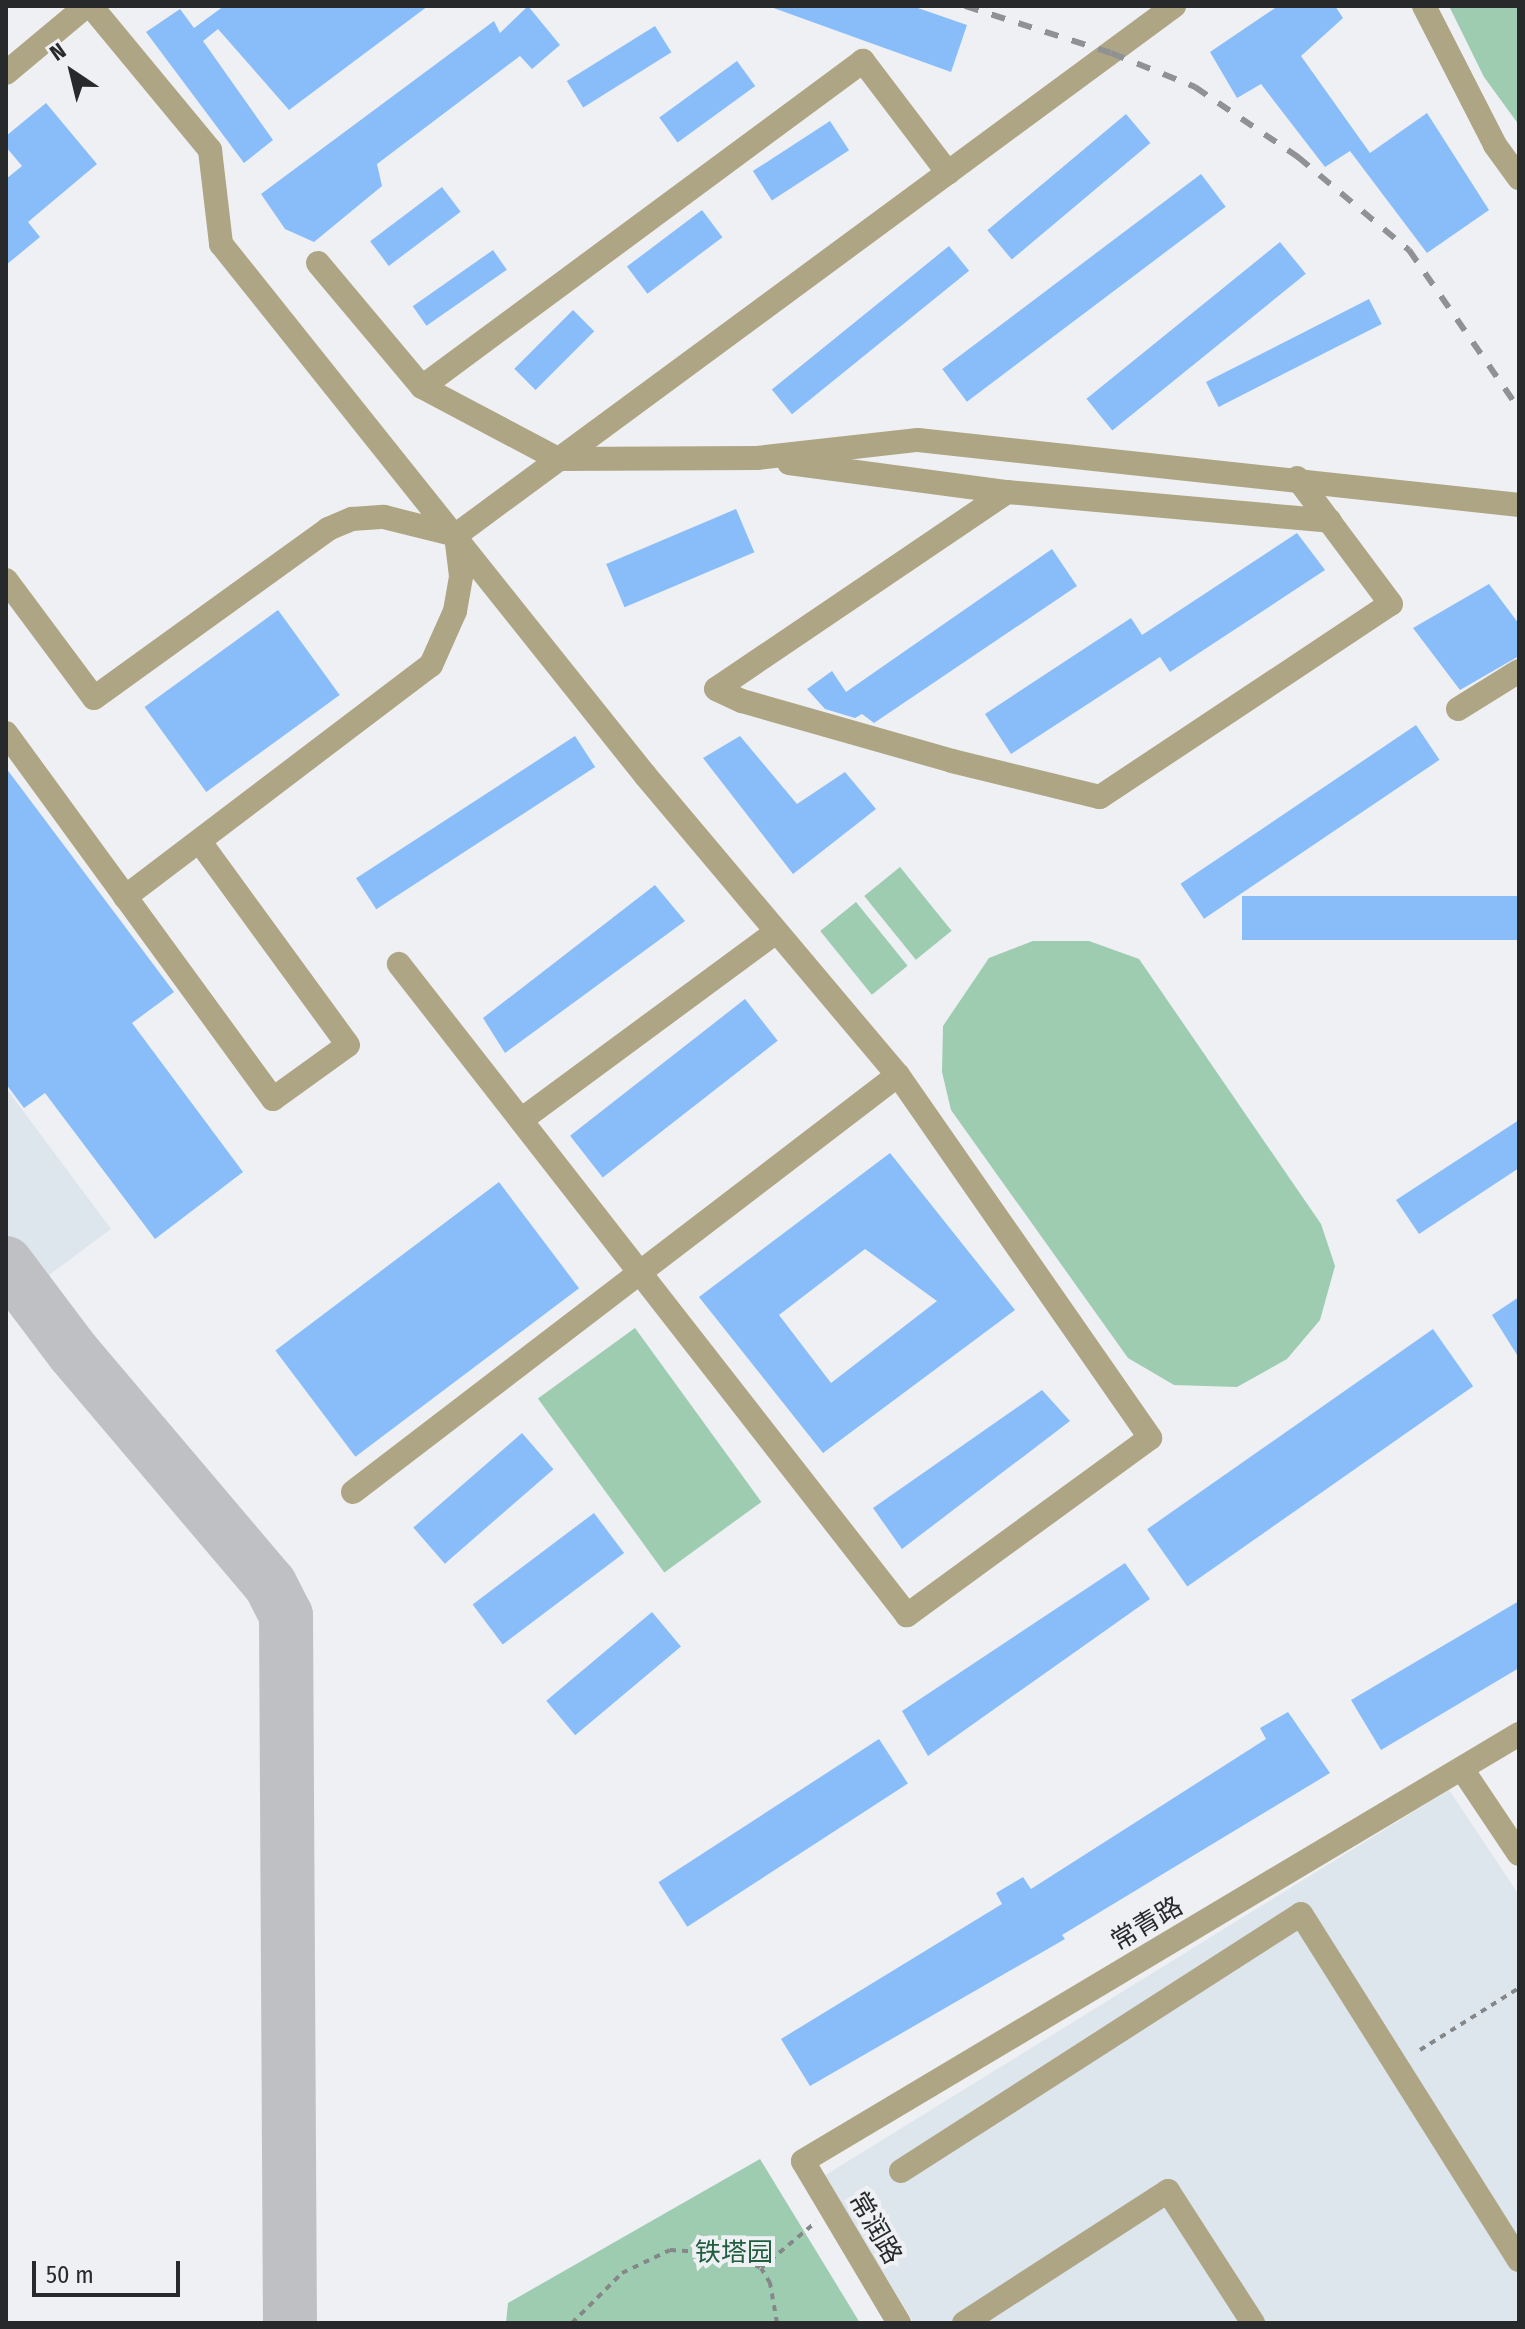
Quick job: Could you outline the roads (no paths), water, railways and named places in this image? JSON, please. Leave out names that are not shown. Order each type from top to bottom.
[{"type":"street","points":[[6,73],[89,6],[210,150],[221,244],[775,933],[898,1075],[1150,1438],[907,1615],[399,964]]},
{"type":"street","points":[[456,535],[1174,6]]},
{"type":"street","points":[[1424,6],[1495,145],[1519,178]]},
{"type":"street","points":[[422,387],[863,61],[948,173]]},
{"type":"street","points":[[318,263],[422,387],[558,459],[757,458],[918,440],[1297,478],[1519,505]]},
{"type":"street","points":[[757,458],[1007,492],[1330,521]]},
{"type":"street","points":[[1007,492],[716,689],[952,761],[1100,797],[1391,604],[1297,478]]},
{"type":"street","points":[[6,580],[94,698],[328,529],[352,519],[384,517],[456,535]]},
{"type":"street","points":[[125,897],[431,665],[455,611],[461,576],[456,535]]},
{"type":"street","points":[[1458,709],[1519,671]]},
{"type":"street","points":[[6,733],[273,1099],[348,1045],[200,842]]},
{"type":"street","points":[[521,1120],[775,933]]},
{"type":"street","points":[[353,1492],[898,1075]]},
{"type":"street","name":"常青路","points":[[803,2161],[1519,1734]]},
{"type":"street","points":[[1462,1769],[1519,1854]]},
{"type":"street","points":[[901,2171],[1301,1914],[1519,2260]]},
{"type":"street","name":"常润路","points":[[803,2161],[899,2323]]},
{"type":"street","points":[[964,2323],[1168,2191],[1253,2323]]},
{"type":"railway","points":[[965,6],[1111,53],[1195,87],[1298,157],[1409,250],[1519,409]]},
{"type":"park label","name":"铁塔园","points":[[734,2253]]}]
